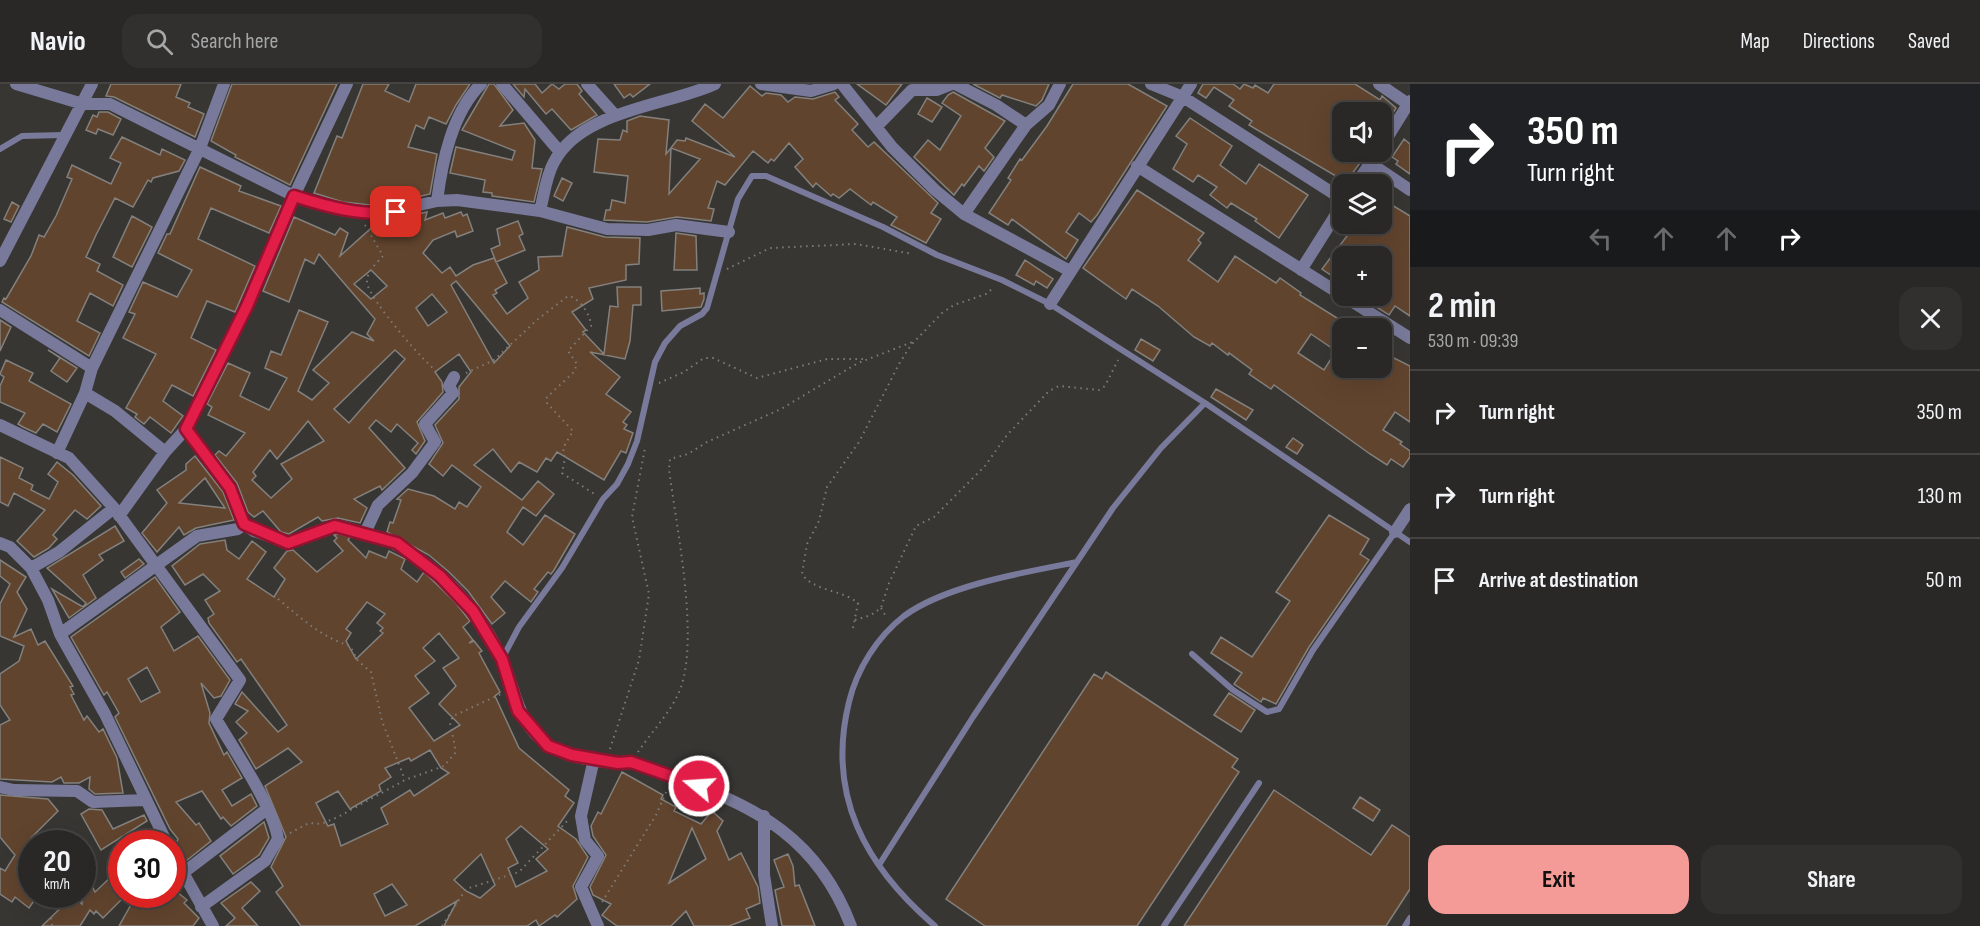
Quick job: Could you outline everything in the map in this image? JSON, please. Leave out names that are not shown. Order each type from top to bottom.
[{"type":"street","points":[[16,84],[83,104],[110,104],[294,196],[322,206],[358,212],[388,213],[437,201],[474,201],[540,211],[607,229],[648,230],[676,225],[729,232]]},
{"type":"street","points":[[0,261],[63,135],[83,104],[92,84]]},
{"type":"street","points":[[57,453],[85,393],[92,368],[200,148],[224,84]]},
{"type":"street","points":[[32,568],[117,512],[186,429],[247,306],[294,196],[347,84]]},
{"type":"street","points":[[437,201],[442,164],[460,114],[481,84]]},
{"type":"street","points":[[502,84],[560,152]]},
{"type":"street","points":[[587,84],[614,114]]},
{"type":"street","points":[[540,211],[548,177],[560,152],[579,136],[614,114],[694,93],[715,84]]},
{"type":"street","points":[[761,84],[811,92],[834,84]]},
{"type":"street","points":[[842,84],[876,127],[935,190],[964,214],[1070,271]]},
{"type":"street","points":[[876,127],[912,90],[937,90],[953,84],[996,105],[1026,125]]},
{"type":"street","points":[[964,214],[1026,125],[1048,105],[1060,84]]},
{"type":"street","points":[[1151,84],[1183,97],[1332,193]]},
{"type":"street","points":[[1050,304],[1191,84]]},
{"type":"street","points":[[1379,84],[1409,102],[1392,130]]},
{"type":"street","points":[[1363,174],[1370,163],[1410,190]]},
{"type":"street","points":[[1137,166],[1410,338]]},
{"type":"street","points":[[1301,270],[1332,221]]},
{"type":"street","points":[[0,310],[92,368]]},
{"type":"street","points":[[365,532],[378,505],[412,473],[435,442],[425,424],[453,393],[449,386],[454,377]]},
{"type":"street","points":[[85,393],[115,411],[165,452]]},
{"type":"street","points":[[0,425],[69,458],[117,512],[154,565],[197,618],[240,680],[216,719],[267,809],[279,839],[265,861],[201,907]]},
{"type":"street","points":[[186,429],[230,488],[244,524],[288,543],[335,526],[365,532],[397,543],[440,576],[473,611],[502,659],[518,711],[548,746],[600,760],[631,762],[699,786],[764,816],[809,853],[827,876],[842,902],[850,926]]},
{"type":"street","points":[[1395,532],[1410,509]]},
{"type":"street","points":[[60,634],[197,536],[238,529],[244,524]]},
{"type":"street","points":[[0,543],[10,548],[32,568],[48,600],[60,634],[105,714],[160,830]]},
{"type":"street","points":[[598,926],[581,887],[598,856],[582,831],[583,808],[600,760]]},
{"type":"street","points":[[0,787],[14,790],[76,792],[93,802],[145,800]]},
{"type":"street","points":[[186,871],[267,809]]},
{"type":"street","points":[[764,816],[764,875],[772,926]]},
{"type":"street","points":[[186,879],[213,926]]},
{"type":"lane","points":[[0,148],[22,136],[63,135]]},
{"type":"lane","points":[[502,659],[528,614],[562,568],[603,499],[617,484],[628,464],[637,441],[655,362],[665,343],[680,326],[702,314],[707,308],[738,199],[747,180],[752,176],[766,176],[883,227],[937,255],[1002,280],[1050,304],[1124,349],[1410,542]]},
{"type":"lane","points":[[879,865],[1077,562],[1137,477],[1205,403]]},
{"type":"lane","points":[[1192,654],[1233,690],[1267,712],[1279,709],[1313,650],[1395,532]]},
{"type":"lane","points":[[935,926],[909,904],[879,865],[856,826],[843,783],[842,733],[854,682],[868,656],[886,633],[905,615],[977,584],[1077,562]]},
{"type":"lane","points":[[1164,926],[1258,783]]},
{"type":"lane","points":[[1405,926],[1410,918]]},
{"type":"path","points":[[358,212],[383,256],[368,274],[367,285],[374,298],[433,369],[442,376],[454,377],[474,371],[494,360],[537,320],[568,296],[574,297],[591,321],[591,326],[568,351],[577,364],[574,372],[547,398],[546,402],[573,430],[563,448],[565,458],[562,473],[603,499]]},
{"type":"path","points":[[718,275],[748,257],[770,248],[856,244],[899,253],[937,255]]},
{"type":"path","points":[[853,628],[858,603],[843,593],[805,579],[802,574],[809,538],[819,521],[827,488],[859,442],[899,364],[915,341],[942,313],[954,305],[986,294],[1002,280]]},
{"type":"path","points":[[631,762],[669,710],[681,688],[688,652],[678,526],[669,462],[674,456],[688,454],[707,442],[781,409],[868,359],[915,341]]},
{"type":"path","points":[[855,620],[871,615],[881,608],[889,583],[916,526],[934,517],[985,466],[1007,435],[1049,391],[1059,386],[1099,390],[1105,386],[1124,349]]},
{"type":"path","points":[[651,385],[665,382],[704,358],[713,358],[757,378],[827,359],[868,359]]},
{"type":"path","points":[[600,760],[639,660],[650,594],[633,517],[645,455],[644,444]]},
{"type":"path","points":[[278,599],[321,634],[339,644],[350,646],[358,661],[371,672],[382,721],[405,780]]},
{"type":"path","points":[[279,839],[309,823],[321,824],[338,817],[405,780],[444,766],[456,752],[450,723],[453,716],[496,697],[511,687]]},
{"type":"path","points":[[591,911],[602,902],[617,882],[667,793],[670,776]]},
{"type":"path","points":[[442,926],[466,889],[519,872],[562,825],[583,808]]},
{"type":"path","points":[[51,918],[52,926]]},
{"type":"building","points":[[111,84],[181,84],[176,97],[190,103],[188,107],[204,114],[195,137],[114,97],[106,96]]},
{"type":"building","points":[[232,84],[337,84],[290,185],[235,157],[236,155],[211,141]]},
{"type":"building","points":[[363,84],[389,84],[385,91],[409,102],[416,84],[470,84],[446,124],[429,117],[424,129],[416,125],[408,147],[437,154],[430,194],[379,206],[343,202],[314,193],[337,136],[342,138]]},
{"type":"building","points":[[489,84],[494,84],[513,110],[500,126],[524,123],[535,140],[532,168],[542,169],[534,202],[492,196],[492,193],[483,192],[485,180],[450,173],[456,147],[512,160],[515,151],[462,130]]},
{"type":"building","points":[[513,84],[535,84],[542,93],[552,84],[559,89],[565,84],[577,84],[582,91],[579,94],[597,115],[571,130],[552,109],[546,114],[525,89],[524,97]]},
{"type":"building","points":[[614,84],[650,84],[633,97],[630,94],[624,98]]},
{"type":"building","points":[[857,84],[902,84],[886,105]]},
{"type":"building","points":[[973,84],[1049,84],[1042,100],[1036,106],[1002,95],[1000,98]]},
{"type":"building","points":[[1073,84],[1128,84],[1167,106],[1097,215],[1091,222],[1079,213],[1066,232],[1078,240],[1066,259],[1012,219],[1008,225],[989,213],[1011,180],[1008,178],[1020,159],[1022,160],[1047,126]]},
{"type":"building","points":[[1203,84],[1233,84],[1240,89],[1244,84],[1253,88],[1255,85],[1268,93],[1274,84],[1355,84],[1380,100],[1382,96],[1389,102],[1332,102],[1332,162],[1361,162],[1352,174],[1332,174],[1249,125],[1252,121],[1229,106],[1234,100],[1214,87],[1206,98],[1198,93]]},
{"type":"building","points":[[750,86],[762,96],[766,93],[781,95],[788,102],[795,97],[813,99],[835,92],[839,97],[835,100],[858,124],[852,130],[868,147],[874,142],[938,203],[931,213],[941,219],[926,243],[891,225],[897,217],[873,202],[871,205],[850,189],[839,198],[833,194],[831,196],[816,183],[813,187],[795,167],[803,159],[789,143],[774,161],[771,159],[768,163],[753,151],[725,185],[717,181],[708,208],[714,209],[711,221],[677,217],[647,222],[604,220],[606,210],[610,210],[612,200],[625,203],[628,176],[594,172],[598,139],[620,140],[623,130],[627,132],[627,121],[640,116],[669,120],[666,154],[677,140],[685,141],[686,138],[735,157],[692,121],[705,104],[723,118]],"holes":[[[671,148],[700,159],[669,194]]]},
{"type":"building","points":[[953,92],[1005,121],[985,148],[994,157],[984,171],[979,166],[954,195],[914,157],[928,140],[940,150],[961,116],[942,103]]},
{"type":"building","points":[[927,98],[942,107],[932,122],[918,114]]},
{"type":"building","points":[[99,112],[108,112],[121,119],[113,135],[98,129],[96,134],[86,130],[93,115],[97,117]]},
{"type":"building","points":[[1190,118],[1232,146],[1220,165],[1246,184],[1259,164],[1308,195],[1279,238],[1255,221],[1257,219],[1231,203],[1227,208],[1210,195],[1217,187],[1198,175],[1193,182],[1173,169],[1187,144],[1176,136]]},
{"type":"building","points":[[122,137],[160,155],[162,149],[185,160],[179,171],[153,178],[151,182],[148,180],[133,207],[115,198],[96,235],[86,257],[100,264],[97,271],[123,285],[113,306],[90,293],[77,321],[100,333],[89,356],[2,302],[31,256],[39,235],[44,237],[56,216],[72,179],[67,177],[72,165],[111,184],[121,163],[110,158]]},
{"type":"building","points":[[1404,139],[1410,144],[1410,174],[1396,164],[1398,161],[1392,157]]},
{"type":"building","points":[[200,167],[241,186],[239,191],[281,206],[269,233],[211,208],[198,239],[255,266],[235,312],[207,301],[191,338],[216,350],[193,396],[172,385],[163,401],[183,416],[171,433],[150,417],[144,424],[135,417],[137,414],[126,408],[156,354],[123,338],[135,314],[129,312],[143,282],[177,297],[192,270],[158,253],[167,234],[170,234]]},
{"type":"building","points":[[562,178],[572,183],[563,201],[554,196]]},
{"type":"building","points":[[1137,190],[1204,233],[1198,240],[1201,243],[1188,260],[1218,282],[1235,256],[1276,283],[1280,278],[1301,293],[1300,295],[1337,318],[1332,318],[1332,348],[1311,334],[1298,353],[1324,370],[1332,357],[1332,378],[1392,378],[1392,357],[1410,366],[1410,422],[1395,412],[1383,430],[1402,442],[1400,444],[1410,451],[1410,457],[1403,467],[1391,459],[1387,465],[1274,385],[1271,389],[1249,374],[1252,370],[1229,353],[1228,355],[1212,343],[1210,346],[1194,337],[1158,306],[1132,289],[1126,299],[1083,268]]},
{"type":"building","points":[[12,202],[19,206],[11,222],[4,219]]},
{"type":"building","points":[[1392,205],[1410,216],[1410,316],[1395,306],[1389,315],[1375,306],[1392,306],[1392,246],[1339,246],[1348,234],[1392,234]]},
{"type":"building","points":[[427,212],[425,220],[443,213],[445,218],[461,212],[463,216],[467,214],[473,231],[457,237],[455,231],[433,240],[423,253],[442,273],[450,267],[456,276],[473,265],[494,258],[507,283],[495,290],[497,293],[493,295],[507,314],[528,298],[519,282],[539,270],[538,257],[562,256],[567,227],[605,237],[640,238],[639,264],[626,265],[626,280],[589,288],[593,299],[572,312],[586,330],[583,332],[604,354],[610,306],[618,307],[617,287],[641,287],[641,305],[633,305],[630,341],[625,359],[590,352],[620,377],[606,394],[631,412],[623,422],[627,425],[624,429],[633,433],[626,453],[621,451],[604,480],[557,452],[551,461],[546,458],[537,472],[519,462],[511,472],[493,449],[474,465],[522,500],[538,481],[554,494],[536,516],[523,507],[507,532],[523,545],[545,515],[575,534],[554,570],[551,574],[548,572],[534,589],[538,592],[531,602],[505,581],[491,597],[505,613],[492,624],[468,591],[449,572],[429,555],[387,532],[390,522],[393,523],[401,500],[397,499],[408,489],[434,496],[455,509],[459,502],[467,507],[481,487],[452,465],[443,476],[429,464],[443,443],[435,425],[459,399],[459,387],[471,372],[459,354],[435,372],[442,382],[443,392],[417,422],[425,441],[416,454],[412,450],[418,443],[397,424],[391,432],[376,420],[369,428],[405,468],[382,490],[380,486],[354,499],[367,508],[360,523],[338,518],[322,521],[318,517],[289,534],[281,532],[263,511],[254,517],[248,512],[237,483],[215,455],[219,451],[226,456],[245,433],[208,415],[212,407],[207,404],[228,363],[250,373],[240,396],[269,410],[287,378],[265,368],[271,351],[281,355],[299,310],[328,322],[298,391],[312,400],[329,383],[313,370],[352,332],[374,341],[367,334],[375,319],[319,254],[314,264],[305,259],[289,302],[263,291],[294,217],[335,235],[340,228],[348,233],[340,256],[378,222]],"holes":[[[371,270],[387,286],[371,299],[354,284]],[[456,281],[510,346],[494,363],[451,285]],[[432,294],[447,312],[428,326],[416,308]],[[395,350],[405,359],[349,423],[334,409]],[[308,421],[324,441],[281,464],[292,479],[271,498],[252,480],[256,476],[253,472],[270,450],[277,459]]]},
{"type":"building","points":[[132,216],[152,227],[132,267],[113,257]]},
{"type":"building","points":[[518,221],[523,234],[519,236],[525,250],[496,262],[491,249],[500,245],[497,229]]},
{"type":"building","points":[[676,233],[696,236],[697,270],[674,270]]},
{"type":"building","points":[[1332,256],[1332,276],[1322,269]]},
{"type":"building","points":[[1025,260],[1053,279],[1047,288],[1036,281],[1034,285],[1016,275]]},
{"type":"building","points":[[700,288],[700,294],[704,293],[701,307],[662,311],[661,291]]},
{"type":"building","points":[[0,320],[11,327],[0,351]]},
{"type":"building","points":[[1141,339],[1160,350],[1153,361],[1135,350]]},
{"type":"building","points":[[48,350],[77,368],[67,382],[51,371],[60,358]]},
{"type":"building","points":[[6,360],[33,373],[29,381],[71,404],[57,432],[43,424],[36,433],[23,427],[18,424],[25,413],[0,402],[0,386],[4,377],[0,374]]},
{"type":"building","points":[[1216,389],[1253,410],[1246,420],[1211,397]]},
{"type":"building","points":[[1293,438],[1303,445],[1297,454],[1286,447]]},
{"type":"building","points":[[195,456],[223,492],[234,520],[196,528],[184,535],[179,527],[157,552],[142,533],[167,503],[157,490],[186,470],[186,464]],"holes":[[[205,478],[225,508],[179,503]]]},
{"type":"building","points":[[0,457],[23,468],[19,478],[33,485],[31,490],[49,499],[58,482],[48,474],[57,462],[73,475],[101,506],[87,519],[75,510],[53,535],[57,539],[49,548],[34,557],[17,541],[45,510],[14,493],[8,506],[0,502]]},
{"type":"building","points":[[1329,515],[1369,539],[1360,554],[1369,560],[1309,647],[1276,704],[1263,698],[1261,702],[1234,684],[1242,673],[1211,653],[1221,637],[1252,657],[1290,601],[1276,592]]},
{"type":"building","points":[[115,526],[124,541],[99,555],[103,560],[83,575],[96,598],[69,618],[52,589],[83,607],[86,603],[47,568]]},
{"type":"building","points":[[334,535],[350,537],[348,540],[366,558],[369,551],[386,558],[389,551],[405,559],[401,569],[417,582],[424,572],[455,602],[470,621],[463,627],[473,640],[469,643],[474,641],[482,651],[479,653],[500,692],[495,696],[519,748],[569,790],[565,796],[574,803],[558,826],[576,839],[588,857],[573,886],[577,899],[557,917],[555,915],[539,926],[536,920],[527,926],[444,926],[457,901],[415,926],[301,926],[276,892],[283,886],[271,867],[286,837],[265,786],[302,762],[288,748],[256,769],[239,740],[247,733],[236,722],[248,711],[235,704],[242,692],[278,732],[287,725],[241,659],[237,662],[209,623],[208,618],[214,614],[205,600],[220,591],[203,574],[185,585],[172,566],[200,544],[225,540],[227,550],[239,559],[252,541],[266,552],[247,579],[274,597],[285,579],[274,568],[287,551],[293,550],[317,572],[343,551],[334,541],[337,538]],"holes":[[[367,602],[385,614],[377,623],[383,628],[380,631],[383,633],[356,659],[346,641],[351,633],[346,629]],[[439,633],[459,658],[443,668],[456,686],[439,704],[460,725],[434,741],[409,708],[429,693],[415,676],[435,661],[423,648]],[[430,750],[441,768],[449,773],[414,796],[410,790],[381,808],[388,824],[341,846],[334,824],[328,826],[316,803],[338,791],[350,809],[381,791],[379,785],[391,777],[385,768],[409,758],[411,761]],[[521,826],[548,849],[536,859],[547,871],[516,887],[508,868],[518,863],[506,839]],[[481,854],[495,885],[480,898],[466,891],[454,880]],[[392,884],[407,905],[385,916],[374,894]]]},
{"type":"building","points":[[139,559],[144,564],[125,578],[121,572]]},
{"type":"building","points":[[0,560],[26,577],[17,592],[27,609],[14,637],[31,629],[38,645],[45,641],[73,686],[70,687],[74,694],[71,695],[84,720],[87,716],[99,732],[103,729],[117,758],[123,793],[95,794],[89,789],[90,777],[79,783],[64,783],[61,777],[52,782],[0,779],[0,725],[10,720],[0,705],[0,674],[19,661],[24,646],[0,636],[0,604],[10,584],[0,576]]},
{"type":"building","points":[[155,577],[180,612],[161,627],[174,651],[198,636],[230,680],[221,696],[214,698],[201,683],[210,713],[209,723],[224,755],[227,752],[242,778],[222,790],[232,806],[251,794],[257,806],[231,826],[223,817],[221,819],[202,791],[176,802],[196,825],[199,823],[211,841],[186,861],[186,830],[170,829],[115,717],[119,713],[107,692],[104,695],[71,637]],"holes":[[[147,667],[160,692],[141,702],[128,679]]]},
{"type":"building","points":[[1106,672],[1238,759],[1232,767],[1239,772],[1137,926],[985,926],[946,899],[1094,674],[1102,679]]},
{"type":"building","points":[[1229,693],[1255,710],[1241,732],[1214,715]]},
{"type":"building","points":[[622,772],[663,795],[661,799],[676,807],[674,811],[701,824],[712,811],[723,821],[717,831],[729,860],[741,853],[758,887],[760,903],[746,909],[750,918],[729,926],[694,926],[686,911],[671,926],[617,926],[602,915],[611,904],[593,895],[590,887],[606,855],[593,836],[591,826],[598,812],[601,814]],"holes":[[[692,828],[706,859],[669,883]]]},
{"type":"building","points":[[1274,790],[1371,855],[1392,825],[1410,837],[1410,889],[1386,926],[1184,926]]},
{"type":"building","points":[[0,795],[48,799],[58,811],[39,830],[18,830],[18,899],[15,897],[12,902],[0,894],[0,868],[5,871],[15,855],[0,837]]},
{"type":"building","points":[[1360,797],[1380,810],[1373,821],[1353,808]]},
{"type":"building","points":[[89,809],[102,810],[113,829],[144,815],[147,821],[133,830],[108,830],[108,846],[101,850],[96,841],[96,830],[90,830],[81,814]]},
{"type":"building","points":[[264,822],[269,838],[259,855],[233,874],[220,856]]},
{"type":"building","points":[[788,854],[793,866],[795,886],[799,885],[815,926],[782,926],[775,890],[784,887],[774,860]]},
{"type":"building","points":[[108,880],[108,908],[113,908],[103,918],[96,911],[94,914],[90,910],[80,926],[42,926],[61,908],[96,908],[96,891]]},
{"type":"building","points":[[251,882],[260,891],[242,908],[258,926],[226,926],[235,918],[221,903]]},
{"type":"building","points":[[186,905],[199,918],[193,926],[119,926],[129,908],[186,908]]},
{"type":"route","points":[[396,212],[370,214],[341,210],[294,196],[247,306],[186,429],[230,488],[244,524],[255,531],[288,543],[335,526],[365,532],[397,543],[440,576],[462,597],[485,629],[502,659],[518,711],[530,728],[548,746],[572,755],[618,763],[631,762],[699,786]]}]
